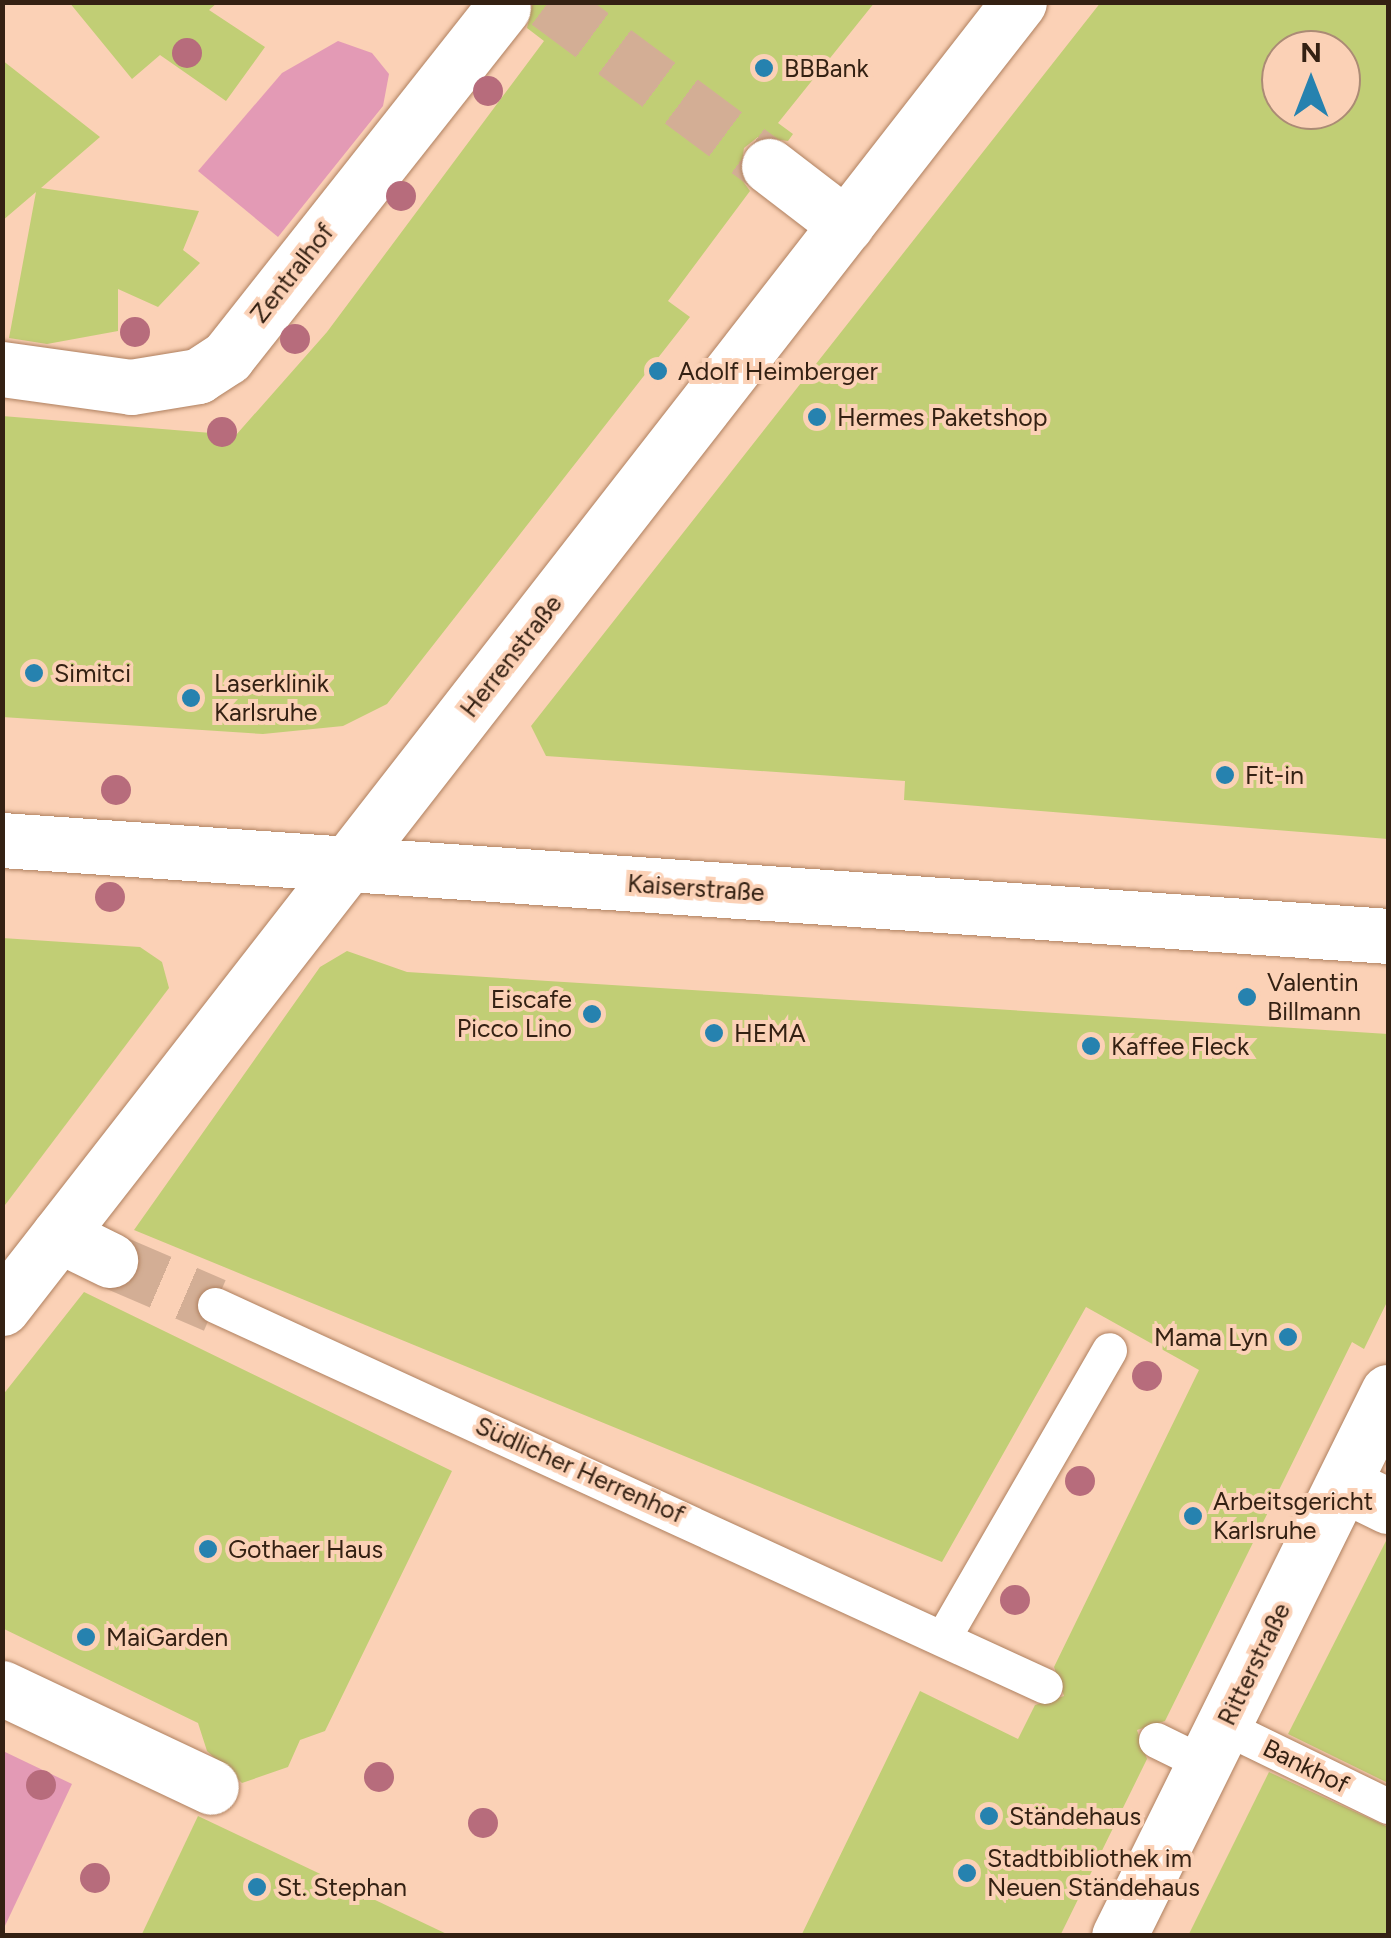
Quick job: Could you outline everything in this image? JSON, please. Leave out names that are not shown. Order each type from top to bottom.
[{"type":"street","name":"Herrenstraße","points":[[2,1308],[1019,2]]},
{"type":"street","name":"Zentralhof","points":[[2,369],[131,387],[198,376],[226,357],[503,8]]},
{"type":"street","points":[[770,166],[846,225]]},
{"type":"street","name":"Kaiserstraße","points":[[2,840],[1388,936]]},
{"type":"street","points":[[60,1236],[110,1260]]},
{"type":"street","name":"Ritterstraße","points":[[1119,1936],[1214,1745],[1366,1495],[1388,1392]]},
{"type":"street","points":[[2,1688],[212,1787]]},
{"type":"lane","name":"Südlicher Herrenhof","points":[[215,1305],[944,1636],[1045,1686]]},
{"type":"lane","points":[[944,1636],[1109,1350]]},
{"type":"lane","points":[[1156,1740],[1214,1745]]},
{"type":"lane","name":"Bankhof","points":[[1214,1745],[1388,1806]]},
{"type":"shaded area","points":[[338,41],[372,53],[389,74],[383,106],[278,237],[198,171],[282,73]]},
{"type":"shaded area","points":[[3,1751],[72,1784],[3,1930]]},
{"type":"building","points":[[69,2],[218,2],[209,10],[265,47],[226,101],[160,55],[132,79]]},
{"type":"building","points":[[533,2],[875,2],[778,123],[793,134],[788,141],[758,137],[744,148],[740,177],[750,191],[668,301],[690,317],[387,704],[343,726],[263,734],[2,717],[2,416],[236,435],[327,332],[544,41],[527,28]]},
{"type":"building","points":[[1101,2],[1388,2],[1388,839],[904,800],[905,781],[546,756],[531,726]]},
{"type":"building","points":[[2,60],[100,137],[41,188],[199,211],[183,250],[200,263],[158,307],[118,289],[118,331],[47,344],[9,338],[36,192],[2,221]]},
{"type":"building","points":[[2,938],[140,947],[162,962],[169,988],[2,1209]]},
{"type":"building","points":[[347,951],[407,972],[1388,1034],[1388,1300],[1364,1349],[1352,1342],[1165,1721],[1137,1730],[1147,1759],[1060,1936],[801,1936],[920,1691],[1018,1739],[1035,1705],[1064,1696],[1054,1667],[1199,1370],[1086,1307],[942,1562],[134,1230],[320,967]]},
{"type":"building","name":"Gothaer Haus","points":[[84,1292],[452,1471],[325,1731],[300,1740],[288,1767],[242,1783],[207,1751],[198,1723],[2,1628],[2,1396]]},
{"type":"building","points":[[1388,1537],[1388,1783],[1288,1734]]},
{"type":"building","points":[[1269,1772],[1388,1827],[1388,1936],[1188,1936]]},
{"type":"building","name":"St. Stephan","points":[[198,1816],[451,1936],[141,1936]]},
{"type":"tunnel","points":[[548,2],[769,166]]},
{"type":"tunnel","points":[[110,1260],[215,1305]]},
{"type":"place","name":"BBBank","points":[[764,68]]},
{"type":"place","name":"Adolf Heimberger","points":[[658,371]]},
{"type":"place","name":"Hermes Paketshop","points":[[817,417]]},
{"type":"place","name":"Simitci","points":[[34,673]]},
{"type":"place","name":"Laserklinik Karlsruhe","points":[[191,698]]},
{"type":"place","name":"Fit-in","points":[[1225,775]]},
{"type":"place","name":"Valentin Billmann","points":[[1247,997]]},
{"type":"place","name":"Eiscafe Picco Lino","points":[[592,1014]]},
{"type":"place","name":"HEMA","points":[[714,1033]]},
{"type":"place","name":"Kaffee Fleck","points":[[1091,1046]]},
{"type":"place","name":"Mama Lyn","points":[[1288,1337]]},
{"type":"place","name":"Arbeitsgericht Karlsruhe","points":[[1193,1516]]},
{"type":"place","name":"Gothaer Haus","points":[[208,1549]]},
{"type":"place","name":"MaiGarden","points":[[86,1637]]},
{"type":"place","name":"Ständehaus","points":[[989,1816]]},
{"type":"place","name":"Stadtbibliothek im Neuen Ständehaus","points":[[967,1873]]},
{"type":"place","name":"St. Stephan","points":[[257,1887]]}]
